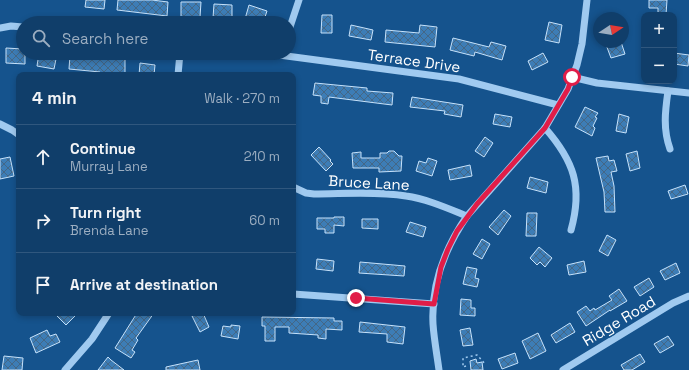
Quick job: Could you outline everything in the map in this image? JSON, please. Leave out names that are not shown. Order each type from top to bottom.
[{"type":"street","points":[[294,16],[299,0]]},
{"type":"street","points":[[439,370],[434,337],[434,304],[436,285],[445,255],[457,231],[467,216],[545,128],[568,89],[582,44],[587,0]]},
{"type":"street","points":[[0,28],[16,26]]},
{"type":"street","name":"Terrace Drive","points":[[296,56],[337,64],[459,79],[558,105]]},
{"type":"street","points":[[178,72],[179,60]]},
{"type":"street","points":[[572,77],[597,83],[689,93]]},
{"type":"street","points":[[668,91],[664,118],[665,131],[670,149]]},
{"type":"street","points":[[0,124],[16,133]]},
{"type":"street","points":[[545,128],[557,141],[566,155],[574,177],[576,204],[575,217],[571,230]]},
{"type":"street","name":"Bruce Lane","points":[[296,188],[306,193],[314,194],[391,194],[406,196],[437,204],[467,216]]},
{"type":"street","points":[[296,294],[434,304]]},
{"type":"street","name":"Ridge Road","points":[[563,370],[673,303],[689,296]]},
{"type":"street","points":[[65,370],[92,339],[107,316]]},
{"type":"path","points":[[466,366],[463,367],[463,358],[477,356],[486,365]]},
{"type":"building","points":[[86,0],[105,0],[104,9],[85,7]]},
{"type":"building","points":[[118,0],[152,0],[168,2],[167,16],[117,10]]},
{"type":"building","points":[[649,0],[667,0],[666,12],[658,12],[658,8],[649,8]]},
{"type":"building","points":[[181,2],[201,2],[200,16],[181,16]]},
{"type":"building","points":[[214,4],[232,5],[232,16],[213,16]]},
{"type":"building","points":[[249,5],[267,11],[265,16],[246,16]]},
{"type":"building","points":[[322,15],[332,15],[332,33],[321,33]]},
{"type":"building","points":[[549,22],[562,25],[559,43],[545,40]]},
{"type":"building","points":[[351,25],[373,30],[371,40],[349,36]]},
{"type":"building","points":[[420,25],[437,27],[435,47],[385,42],[386,30],[419,33]]},
{"type":"building","points":[[453,38],[489,47],[491,42],[506,46],[502,60],[475,52],[474,56],[450,50]]},
{"type":"building","points":[[6,48],[16,49],[16,60],[25,60],[25,64],[6,63]]},
{"type":"building","points":[[607,48],[623,48],[625,54],[611,58]]},
{"type":"building","points":[[543,53],[548,62],[532,70],[528,61]]},
{"type":"building","points":[[677,53],[689,55],[688,66],[677,64]]},
{"type":"building","points":[[38,60],[56,60],[54,69],[37,66]]},
{"type":"building","points":[[70,60],[125,60],[125,72],[100,72],[69,69]]},
{"type":"building","points":[[140,63],[155,65],[154,72],[139,72]]},
{"type":"building","points":[[315,83],[367,88],[367,91],[393,93],[392,105],[329,97],[328,104],[321,103],[321,96],[313,95]]},
{"type":"building","points":[[412,97],[463,105],[461,117],[444,114],[445,111],[410,107]]},
{"type":"building","points":[[585,107],[598,113],[595,117],[597,118],[593,126],[595,128],[592,136],[575,127]]},
{"type":"building","points":[[495,114],[512,117],[510,127],[493,124]]},
{"type":"building","points":[[619,114],[629,117],[626,133],[616,131]]},
{"type":"building","points":[[485,137],[493,143],[484,157],[475,151]]},
{"type":"building","points":[[319,147],[333,164],[326,171],[311,155]]},
{"type":"building","points":[[389,151],[394,151],[399,156],[402,156],[401,171],[379,172],[379,168],[353,168],[352,153],[361,152],[361,158],[380,158],[380,153],[387,153]]},
{"type":"building","points":[[637,151],[640,168],[630,171],[626,154]]},
{"type":"building","points":[[608,156],[609,161],[614,160],[617,171],[611,172],[614,186],[615,212],[605,212],[604,192],[596,158]]},
{"type":"building","points":[[10,157],[14,176],[0,179],[0,159]]},
{"type":"building","points":[[428,158],[437,161],[432,176],[416,171],[419,161],[426,163]]},
{"type":"building","points":[[470,165],[472,176],[450,180],[448,170]]},
{"type":"building","points":[[530,177],[548,182],[546,193],[527,188]]},
{"type":"building","points":[[685,185],[688,194],[671,199],[668,191]]},
{"type":"building","points":[[504,210],[511,216],[498,235],[489,227]]},
{"type":"building","points":[[527,213],[537,213],[536,236],[526,236]]},
{"type":"building","points":[[344,217],[344,226],[334,225],[334,233],[325,233],[325,229],[317,229],[317,218]]},
{"type":"building","points":[[362,219],[378,219],[378,229],[362,228]]},
{"type":"building","points":[[410,222],[426,227],[423,237],[406,232]]},
{"type":"building","points":[[607,235],[616,240],[608,256],[599,251]]},
{"type":"building","points":[[482,239],[490,244],[482,259],[473,254]]},
{"type":"building","points":[[539,247],[552,258],[545,267],[540,262],[537,265],[530,258]]},
{"type":"building","points":[[317,259],[334,261],[333,271],[316,269]]},
{"type":"building","points":[[584,261],[586,272],[569,275],[567,265]]},
{"type":"building","points":[[360,262],[405,266],[404,276],[359,273]]},
{"type":"building","points":[[676,263],[680,273],[665,280],[660,271]]},
{"type":"building","points":[[467,267],[477,269],[475,278],[479,279],[477,287],[463,284]]},
{"type":"building","points":[[649,278],[654,287],[640,296],[634,287]]},
{"type":"building","points":[[619,289],[627,301],[586,326],[577,312],[586,306],[590,311],[594,308],[595,310],[612,300],[609,296]]},
{"type":"building","points":[[461,299],[471,300],[471,308],[475,308],[475,316],[460,315]]},
{"type":"building","points":[[57,316],[75,316],[66,325]]},
{"type":"building","points":[[135,316],[152,316],[136,338],[138,340],[132,350],[135,352],[131,358],[115,348]]},
{"type":"building","points":[[192,316],[204,316],[209,327],[200,332]]},
{"type":"building","points":[[262,317],[334,318],[334,321],[342,321],[342,330],[326,329],[326,339],[318,338],[318,335],[289,333],[289,327],[275,327],[275,341],[265,341],[265,326],[262,326]]},
{"type":"building","points":[[360,322],[405,327],[403,344],[387,342],[387,334],[359,332]]},
{"type":"building","points":[[570,323],[575,332],[556,343],[551,335]]},
{"type":"building","points":[[231,325],[240,326],[238,339],[221,336],[223,326],[231,327]]},
{"type":"building","points":[[470,328],[473,345],[463,346],[460,330]]},
{"type":"building","points":[[47,330],[50,336],[56,334],[60,342],[36,353],[30,338]]},
{"type":"building","points":[[538,333],[546,351],[530,359],[522,341]]},
{"type":"building","points":[[668,336],[674,345],[660,353],[654,344]]},
{"type":"building","points":[[515,353],[518,363],[502,369],[498,359]]},
{"type":"building","points":[[640,354],[645,362],[632,370],[624,370],[621,365]]},
{"type":"building","points":[[4,356],[23,358],[22,370],[2,370]]},
{"type":"building","points":[[108,357],[111,360],[124,370],[98,370]]},
{"type":"building","points":[[476,359],[477,363],[482,362],[483,370],[471,370],[470,361]]},
{"type":"building","points":[[198,360],[200,370],[166,370],[166,367]]},
{"type":"route","points":[[356,298],[434,304],[436,285],[441,267],[457,231],[477,204],[545,128],[550,117],[568,89],[572,77]]}]
